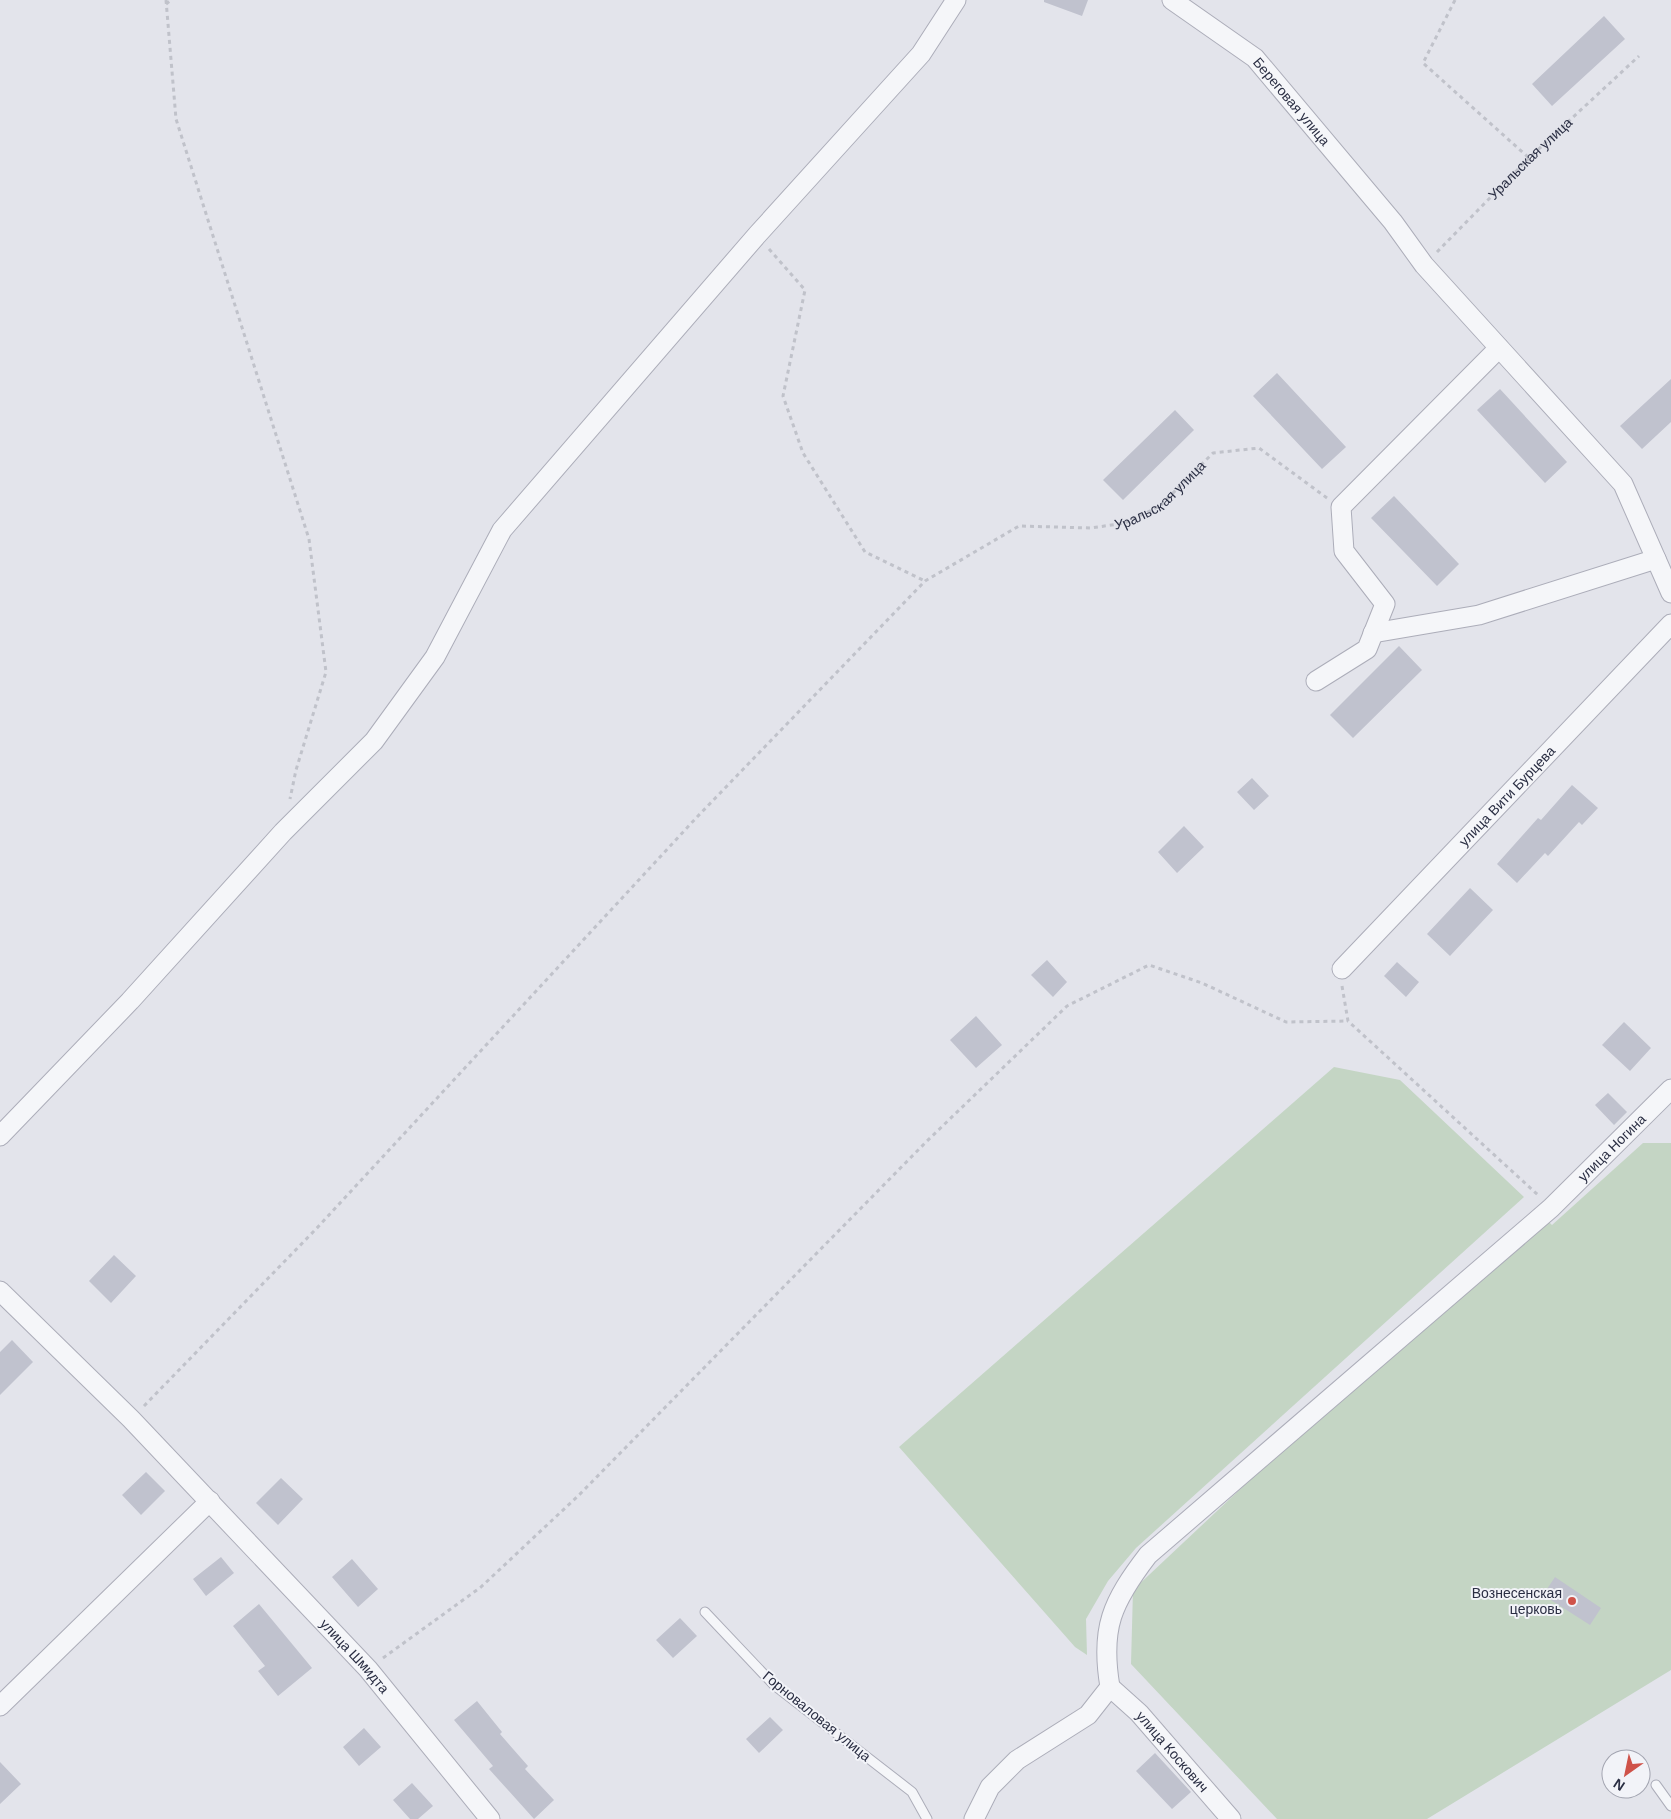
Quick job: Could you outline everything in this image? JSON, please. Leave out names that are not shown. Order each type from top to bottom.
[{"type":"street","points":[[0,1136],[130,1001],[283,832],[374,741],[435,657],[502,530],[757,236],[921,54],[956,0]]},
{"type":"street","name":"Береговая улица","points":[[1172,0],[1255,58],[1392,222],[1424,264],[1623,484],[1671,593]]},
{"type":"street","points":[[1316,681],[1367,649],[1385,604],[1344,551],[1341,507],[1499,348]]},
{"type":"street","points":[[1373,633],[1480,615],[1656,559]]},
{"type":"street","name":"улица Вити Бурцева","points":[[1342,968],[1671,624]]},
{"type":"street","name":"улица Ногина","points":[[1110,1688],[1106,1666],[1107,1628],[1124,1587],[1148,1555],[1551,1208],[1671,1089]]},
{"type":"street","name":"улица Шмидта","points":[[0,1291],[131,1419],[368,1669],[490,1819]]},
{"type":"street","points":[[0,1706],[210,1501]]},
{"type":"street","points":[[974,1819],[990,1787],[1016,1760],[1088,1715],[1110,1688]]},
{"type":"street","name":"улица Коскович","points":[[1110,1688],[1139,1712],[1231,1819]]},
{"type":"lane","name":"Горноваловая улица","points":[[706,1612],[774,1685],[912,1792],[927,1819]]},
{"type":"lane","points":[[1656,1785],[1671,1806]]},
{"type":"path","points":[[171,0],[166,2],[176,119],[309,539],[326,672],[296,770],[283,832]]},
{"type":"path","points":[[1455,0],[1423,63],[1529,158]]},
{"type":"path","name":"Уральская улица","points":[[1424,264],[1529,158],[1639,56]]},
{"type":"path","points":[[757,236],[806,290],[783,396],[803,453],[865,552],[925,580]]},
{"type":"path","name":"Уральская улица","points":[[131,1419],[316,1229],[697,817],[925,580],[1019,526],[1091,528],[1125,523],[1160,506],[1212,453],[1259,448],[1341,507]]},
{"type":"path","points":[[368,1669],[482,1587],[579,1495],[926,1142],[1067,1006],[1149,965],[1202,983],[1286,1022],[1348,1021]]},
{"type":"path","points":[[1342,968],[1343,996],[1348,1021],[1551,1208]]},
{"type":"green space","points":[[1334,1067],[1400,1080],[1524,1197],[1136,1548],[1108,1581],[1086,1619],[1087,1655],[1075,1647],[899,1447]]},
{"type":"green space","points":[[1643,1143],[1671,1143],[1671,1670],[1427,1819],[1277,1819],[1131,1664],[1133,1590],[1537,1210],[1552,1225]]},
{"type":"building","points":[[1044,0],[1088,0],[1082,16],[1044,2]]},
{"type":"building","points":[[1604,16],[1625,39],[1552,106],[1532,84]]},
{"type":"building","points":[[1277,373],[1346,447],[1322,469],[1253,396]]},
{"type":"building","points":[[1671,379],[1671,422],[1642,449],[1620,426]]},
{"type":"building","points":[[1500,389],[1567,462],[1545,483],[1477,410]]},
{"type":"building","points":[[1175,410],[1194,430],[1123,500],[1103,480]]},
{"type":"building","points":[[1394,496],[1459,564],[1437,586],[1371,518]]},
{"type":"building","points":[[1399,646],[1422,670],[1353,738],[1330,715]]},
{"type":"building","points":[[1252,778],[1269,796],[1254,810],[1237,792]]},
{"type":"building","points":[[1572,785],[1598,808],[1582,825],[1579,822],[1548,856],[1545,853],[1517,883],[1497,864],[1538,818],[1541,820]]},
{"type":"building","points":[[1184,826],[1204,847],[1177,873],[1158,852]]},
{"type":"building","points":[[1470,888],[1493,910],[1450,956],[1427,934]]},
{"type":"building","points":[[1047,960],[1067,982],[1053,997],[1031,975]]},
{"type":"building","points":[[1397,962],[1419,982],[1406,997],[1384,976]]},
{"type":"building","points":[[976,1016],[1002,1045],[976,1068],[950,1040]]},
{"type":"building","points":[[1624,1022],[1651,1048],[1630,1071],[1602,1045]]},
{"type":"building","points":[[1608,1093],[1627,1112],[1614,1125],[1595,1105]]},
{"type":"building","points":[[114,1255],[136,1276],[111,1303],[89,1281]]},
{"type":"building","points":[[12,1340],[33,1362],[0,1395],[0,1352]]},
{"type":"building","points":[[146,1472],[165,1491],[141,1515],[122,1495]]},
{"type":"building","points":[[281,1478],[303,1499],[278,1525],[256,1503]]},
{"type":"building","points":[[221,1557],[234,1573],[206,1596],[193,1579]]},
{"type":"building","points":[[352,1559],[378,1589],[358,1607],[332,1577]]},
{"type":"building","name":"Вознесенская церковь","points":[[1555,1577],[1601,1608],[1590,1625],[1543,1595]]},
{"type":"building","points":[[259,1604],[312,1668],[278,1696],[258,1671],[265,1666],[233,1626]]},
{"type":"building","points":[[680,1618],[697,1636],[673,1658],[656,1640]]},
{"type":"building","points":[[477,1701],[502,1732],[500,1734],[528,1766],[525,1769],[554,1800],[534,1819],[489,1769],[493,1766],[454,1720]]},
{"type":"building","points":[[770,1717],[783,1730],[759,1753],[746,1739]]},
{"type":"building","points":[[364,1728],[381,1747],[359,1766],[343,1747]]},
{"type":"building","points":[[1155,1753],[1191,1792],[1172,1809],[1136,1771]]},
{"type":"building","points":[[0,1762],[21,1784],[0,1804]]},
{"type":"building","points":[[412,1783],[433,1806],[418,1819],[410,1819],[393,1800]]},
{"type":"place","name":"Вознесенская церковь","points":[[1572,1601]]}]
